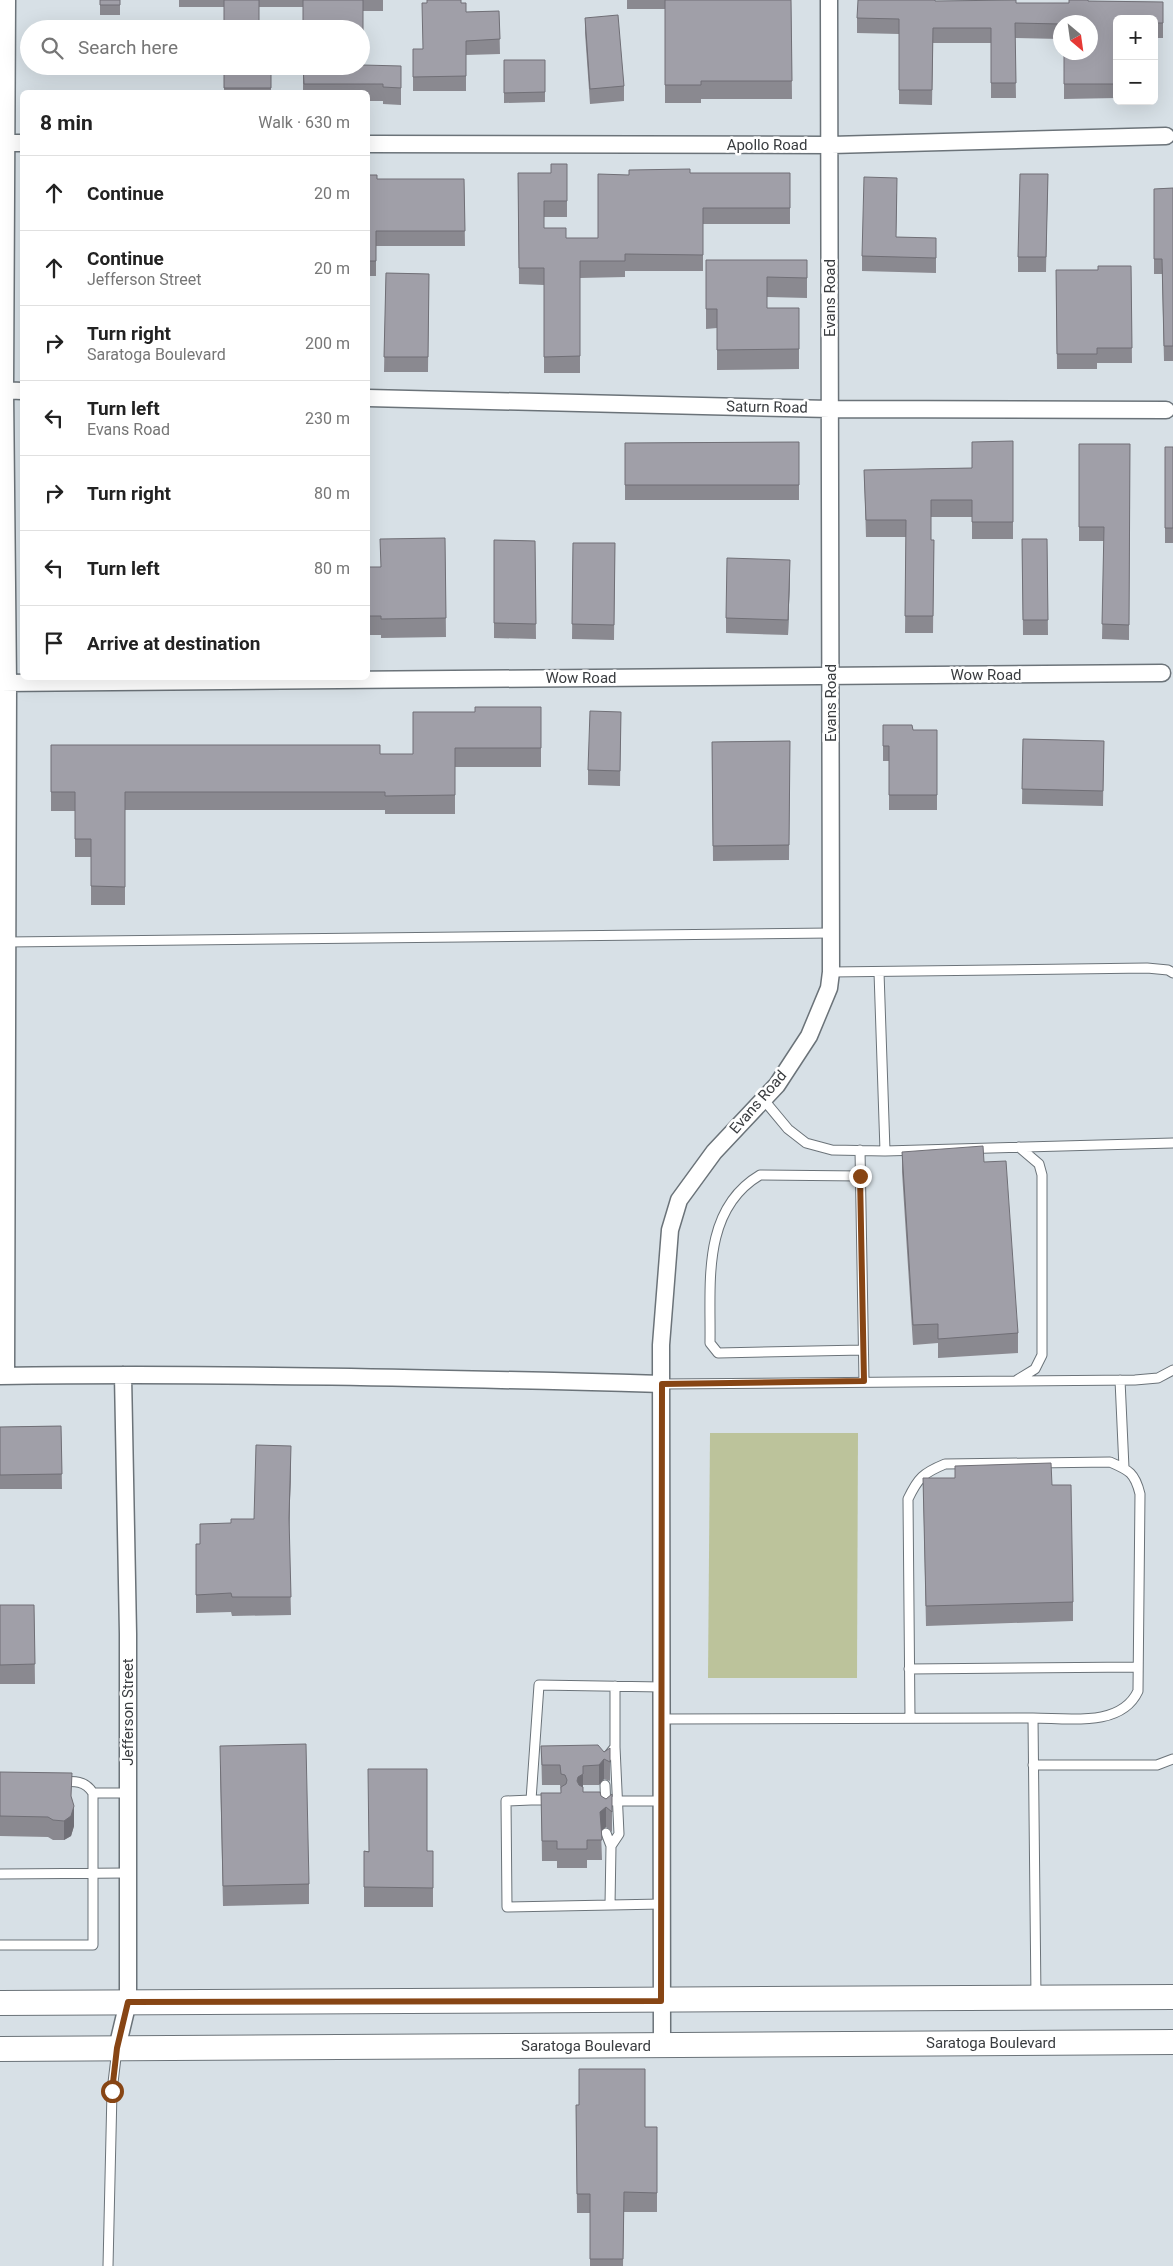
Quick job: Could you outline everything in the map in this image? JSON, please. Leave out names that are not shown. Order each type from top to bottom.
[{"type":"main road","points":[[0,2003],[1173,1997]]},
{"type":"main road","name":"Saratoga Boulevard","points":[[0,2049],[1173,2042]]},
{"type":"street","points":[[7,0],[3,143],[2,390],[7,942],[3,1376],[123,1375],[473,1379],[662,1384]]},
{"type":"street","name":"Evans Road","points":[[662,2045],[661,1346],[670,1230],[679,1200],[714,1152],[777,1085],[809,1036],[829,988],[831,972],[831,145],[829,0]]},
{"type":"street","name":"Apollo Road","points":[[370,144],[831,145],[1166,136]]},
{"type":"street","points":[[3,143],[20,143]]},
{"type":"street","points":[[2,390],[20,390]]},
{"type":"street","name":"Saturn Road","points":[[370,398],[830,409],[1166,410]]},
{"type":"street","name":"Wow Road","points":[[370,680],[1162,673]]},
{"type":"street","name":"Wow Road","points":[[4,683],[358,680]]},
{"type":"street","name":"Jefferson Street","points":[[117,2048],[128,2002],[128,1634],[123,1375]]},
{"type":"lane","points":[[7,942],[831,933]]},
{"type":"lane","points":[[831,972],[1147,968],[1168,970],[1173,973]]},
{"type":"lane","points":[[879,972],[884,1151]]},
{"type":"lane","points":[[763,1099],[788,1130],[806,1144],[832,1150],[884,1151],[1173,1143]]},
{"type":"lane","points":[[1017,1380],[1034,1369],[1042,1355],[1042,1174],[1039,1164],[1019,1147]]},
{"type":"lane","points":[[860,1150],[864,1381]]},
{"type":"lane","points":[[860,1176],[760,1175],[749,1182],[731,1202],[718,1229],[711,1252],[710,1343],[718,1353],[863,1350]]},
{"type":"lane","points":[[662,1384],[1120,1380],[1158,1378],[1173,1370]]},
{"type":"lane","points":[[1120,1380],[1124,1468]]},
{"type":"lane","points":[[663,1719],[1033,1718],[1106,1717],[1121,1711],[1133,1702],[1138,1691],[1140,1494],[1136,1478],[1124,1468],[1110,1462],[945,1464],[931,1470],[916,1481],[908,1499],[910,1718]]},
{"type":"lane","points":[[909,1669],[1138,1667]]},
{"type":"lane","points":[[531,1800],[539,1685],[662,1687]]},
{"type":"lane","points":[[611,1846],[618,1834],[614,1747],[615,1686]]},
{"type":"lane","points":[[1033,1718],[1036,1998]]},
{"type":"lane","points":[[604,1765],[604,1759],[614,1747]]},
{"type":"lane","points":[[1033,1765],[1158,1765],[1173,1759]]},
{"type":"lane","points":[[0,1945],[93,1945],[93,1793],[88,1785],[78,1781],[48,1782]]},
{"type":"lane","points":[[605,1785],[602,1800],[606,1812]]},
{"type":"lane","points":[[93,1793],[127,1793]]},
{"type":"lane","points":[[561,1800],[506,1801],[507,1906],[662,1904]]},
{"type":"lane","points":[[602,1800],[662,1800]]},
{"type":"lane","points":[[606,1833],[611,1846],[610,1905]]},
{"type":"lane","points":[[0,1874],[127,1873]]},
{"type":"lane","points":[[108,2266],[112,2091],[117,2048]]},
{"type":"green space","points":[[710,1433],[858,1433],[857,1678],[708,1678]]},
{"type":"building","points":[[100,0],[120,0],[120,5],[100,5]]},
{"type":"building","points":[[224,0],[259,0],[259,20],[224,20]]},
{"type":"building","points":[[303,0],[363,0],[363,20],[303,20]]},
{"type":"building","points":[[427,0],[461,0],[461,3],[466,3],[466,12],[499,11],[500,39],[466,41],[466,76],[413,77],[413,49],[423,49],[422,3],[427,3]]},
{"type":"building","points":[[665,0],[791,0],[792,81],[701,81],[701,85],[665,85]]},
{"type":"building","points":[[858,0],[1016,0],[1016,3],[1069,3],[1069,0],[1163,2],[1163,23],[1158,23],[1158,15],[1113,15],[1113,84],[1064,84],[1064,60],[1098,60],[1098,15],[1053,15],[1053,24],[1015,23],[1016,83],[991,83],[991,28],[933,28],[932,90],[899,90],[899,19],[857,18]]},
{"type":"building","points":[[618,15],[624,86],[590,89],[585,18]]},
{"type":"building","points":[[504,60],[545,60],[545,92],[504,93]]},
{"type":"building","points":[[370,65],[401,66],[401,88],[383,87],[383,84],[304,84],[304,75],[370,75]]},
{"type":"building","points":[[224,75],[271,75],[271,88],[224,88]]},
{"type":"building","points":[[551,164],[567,164],[567,201],[544,201],[544,228],[566,228],[566,238],[598,238],[598,174],[629,175],[629,170],[690,169],[690,173],[790,173],[790,208],[703,208],[703,255],[625,254],[625,261],[580,261],[580,356],[544,357],[544,268],[519,268],[518,173],[551,173]]},
{"type":"building","points":[[1020,174],[1048,174],[1046,257],[1018,257]]},
{"type":"building","points":[[370,175],[377,175],[377,179],[464,179],[465,231],[376,231],[376,261],[370,261]]},
{"type":"building","points":[[864,177],[897,178],[896,237],[936,238],[936,258],[862,256]]},
{"type":"building","points":[[1173,188],[1173,346],[1164,346],[1162,259],[1154,259],[1154,189]]},
{"type":"building","points":[[706,260],[807,260],[807,278],[767,277],[767,308],[799,308],[799,349],[717,350],[717,309],[706,309]]},
{"type":"building","points":[[1098,266],[1131,266],[1132,348],[1097,348],[1097,354],[1057,354],[1056,270],[1098,270]]},
{"type":"building","points":[[386,273],[429,274],[428,357],[384,357]]},
{"type":"building","points":[[1013,441],[1013,522],[972,522],[972,500],[931,500],[931,540],[934,540],[933,616],[905,616],[906,520],[866,520],[864,470],[972,468],[972,442]]},
{"type":"building","points":[[799,442],[799,485],[625,485],[625,443]]},
{"type":"building","points":[[1079,444],[1130,444],[1129,625],[1102,624],[1104,527],[1079,527]]},
{"type":"building","points":[[1165,447],[1173,447],[1173,528],[1165,528]]},
{"type":"building","points":[[445,538],[446,618],[381,619],[381,616],[370,616],[370,567],[381,567],[380,539]]},
{"type":"building","points":[[1022,539],[1047,539],[1048,620],[1023,620]]},
{"type":"building","points":[[494,540],[535,541],[536,624],[494,623]]},
{"type":"building","points":[[573,543],[615,543],[614,625],[572,624]]},
{"type":"building","points":[[727,558],[790,560],[788,620],[726,618]]},
{"type":"building","points":[[475,707],[541,707],[541,748],[455,748],[455,795],[385,796],[385,792],[125,792],[125,887],[91,886],[91,839],[75,839],[75,792],[51,792],[51,745],[380,745],[380,754],[413,754],[413,712],[475,712]]},
{"type":"building","points":[[590,711],[621,712],[620,771],[588,770]]},
{"type":"building","points":[[883,725],[912,725],[913,730],[937,730],[937,795],[889,795],[889,746],[883,746]]},
{"type":"building","points":[[1023,739],[1104,741],[1103,791],[1022,789]]},
{"type":"building","points":[[790,741],[789,845],[713,846],[712,742]]},
{"type":"building","points":[[983,1146],[984,1162],[1006,1161],[1018,1333],[938,1339],[938,1324],[913,1325],[902,1152]]},
{"type":"building","points":[[61,1426],[62,1474],[0,1475],[0,1427]]},
{"type":"building","points":[[256,1445],[291,1446],[289,1518],[291,1597],[232,1597],[231,1593],[196,1595],[196,1544],[200,1544],[200,1524],[231,1523],[231,1519],[254,1519]]},
{"type":"building","points":[[1051,1463],[1052,1485],[1071,1485],[1073,1602],[926,1606],[923,1478],[955,1478],[955,1466]]},
{"type":"building","points":[[0,1605],[34,1605],[35,1664],[0,1665]]},
{"type":"building","points":[[306,1744],[309,1884],[223,1886],[220,1746]]},
{"type":"building","points":[[598,1745],[604,1752],[610,1748],[610,1762],[604,1759],[599,1765],[583,1766],[583,1774],[578,1777],[577,1781],[583,1787],[583,1792],[600,1792],[601,1796],[606,1799],[612,1794],[612,1812],[606,1807],[600,1812],[602,1840],[587,1840],[587,1849],[557,1849],[557,1841],[542,1841],[541,1793],[561,1793],[561,1787],[566,1784],[567,1780],[565,1775],[561,1774],[560,1765],[542,1765],[541,1746]]},
{"type":"building","points":[[368,1769],[427,1769],[427,1851],[433,1851],[433,1888],[364,1887],[364,1851],[369,1852]]},
{"type":"building","points":[[0,1772],[72,1773],[71,1796],[74,1806],[71,1816],[64,1821],[53,1820],[48,1817],[0,1816]]},
{"type":"building","points":[[579,2069],[645,2069],[645,2127],[657,2127],[657,2193],[624,2192],[623,2259],[590,2259],[590,2194],[577,2194],[576,2105],[579,2105]]},
{"type":"route","points":[[112,2091],[117,2048],[128,2002],[661,2001],[663,1719],[662,1384],[864,1381],[860,1176]]}]
